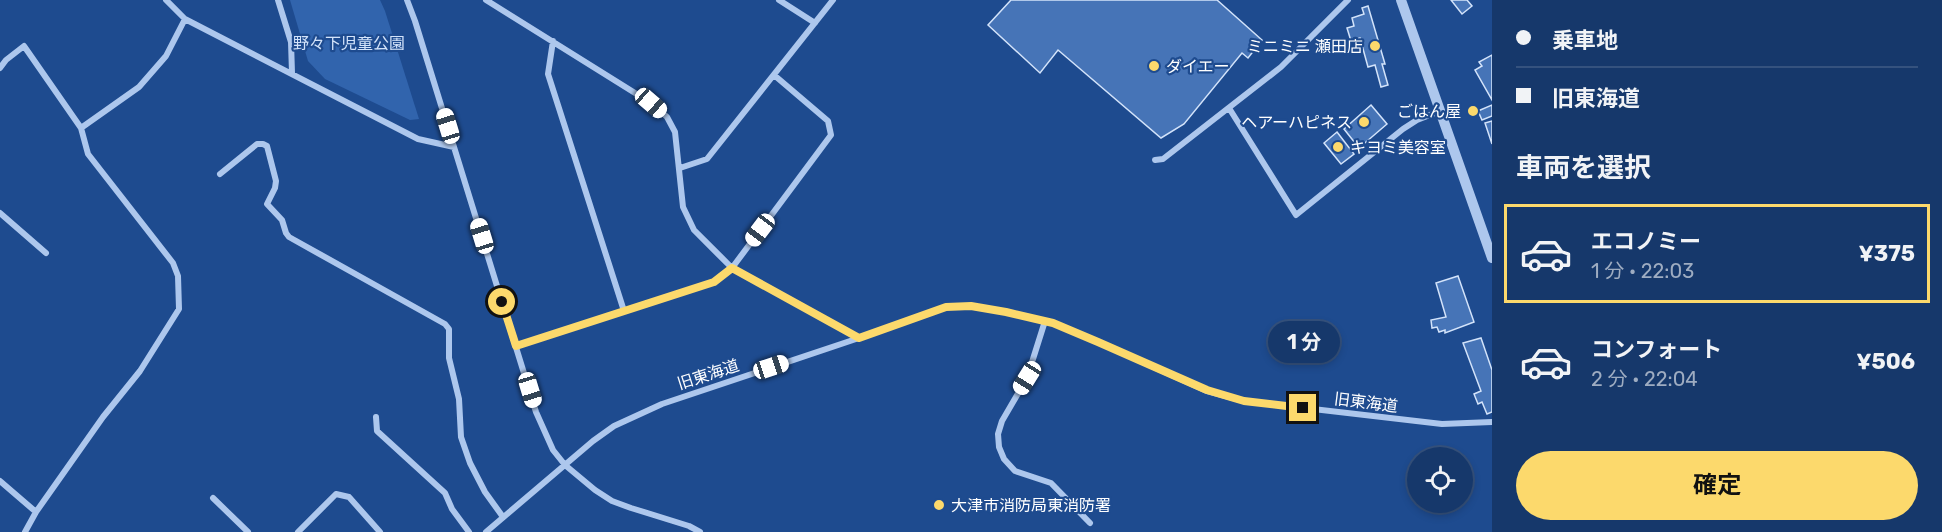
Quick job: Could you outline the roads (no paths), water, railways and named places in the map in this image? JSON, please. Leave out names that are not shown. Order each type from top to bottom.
[{"type":"street","points":[[166,0],[185,19],[418,139],[454,147]]},
{"type":"street","points":[[278,0],[291,42],[292,73]]},
{"type":"street","points":[[407,0],[536,412],[553,450],[565,465],[612,501],[689,526],[700,532]]},
{"type":"street","points":[[486,0],[651,103],[667,117],[675,132],[683,207],[694,230],[732,268],[859,338]]},
{"type":"street","points":[[779,0],[815,23]]},
{"type":"street","points":[[680,168],[707,159],[833,0]]},
{"type":"street","points":[[1155,160],[1163,159],[1281,67],[1348,0]]},
{"type":"street","points":[[1401,0],[1492,258]]},
{"type":"street","points":[[81,128],[140,87],[166,56],[185,19]]},
{"type":"street","points":[[554,41],[548,74],[624,311]]},
{"type":"street","points":[[0,68],[6,60],[24,46],[81,128],[88,154],[173,263],[178,276],[179,309],[140,370],[103,417],[36,512],[25,532]]},
{"type":"street","points":[[516,346],[714,282],[732,268],[831,135],[828,121],[774,75]]},
{"type":"street","points":[[1229,108],[1296,215],[1402,129],[1440,111]]},
{"type":"street","points":[[220,174],[257,144],[267,146],[276,181],[267,204],[282,220],[289,237],[446,324],[449,329],[449,358],[459,399],[461,437],[470,463],[485,492],[503,517]]},
{"type":"street","points":[[0,213],[46,254]]},
{"type":"street","name":"旧東海道","points":[[486,532],[593,441],[614,426],[662,404],[946,307],[971,306],[1045,321],[1207,390],[1244,401],[1442,424],[1492,422]]},
{"type":"street","points":[[1045,321],[1027,378],[1002,421],[998,434],[999,447],[1004,459],[1015,471],[1051,483],[1090,523]]},
{"type":"street","points":[[376,417],[377,431],[445,493],[452,509],[469,532]]},
{"type":"street","points":[[0,481],[36,512]]},
{"type":"street","points":[[298,532],[336,494],[349,497],[380,532]]},
{"type":"street","points":[[213,498],[248,532]]},
{"type":"place","name":"ミニミニ 瀬田店","points":[[1375,46]]},
{"type":"place","name":"ダイエー","points":[[1154,66]]},
{"type":"place","name":"ごはん屋","points":[[1473,111]]},
{"type":"place","name":"ヘアーハピネス","points":[[1364,122]]},
{"type":"place","name":"キヨミ美容室","points":[[1338,147]]},
{"type":"place","name":"大津市消防局東消防署","points":[[939,505]]},
{"type":"park label","name":"野々下児童公園","points":[[349,43]]}]
